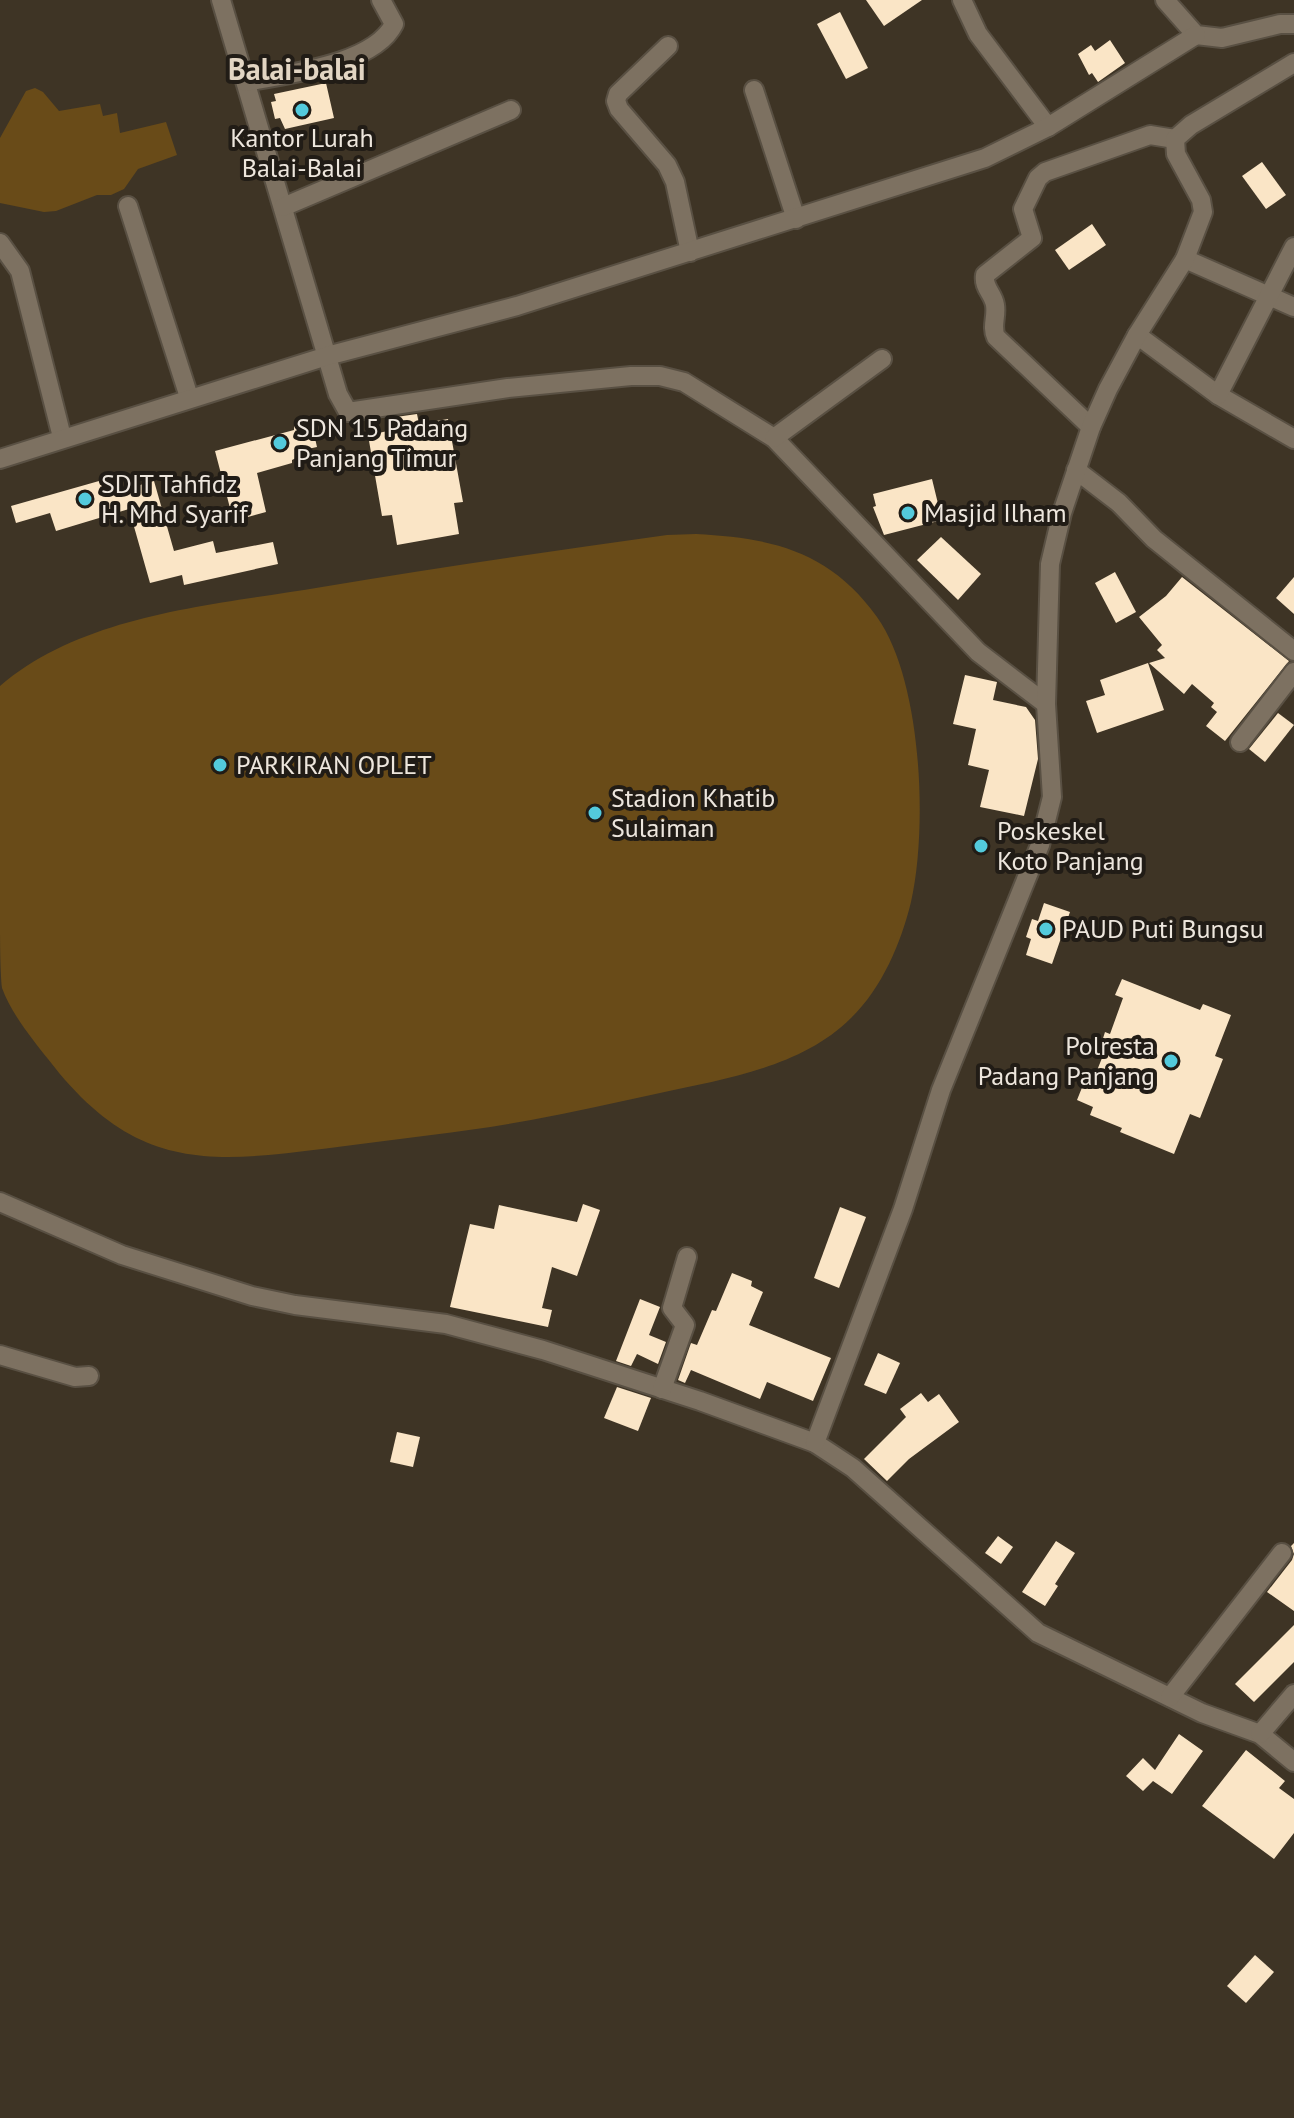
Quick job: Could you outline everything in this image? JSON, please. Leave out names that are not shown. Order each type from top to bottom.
[{"type":"street","points":[[221,0],[338,394],[348,412],[508,388],[631,376],[660,376],[684,382],[774,438],[978,652],[1046,704]]},
{"type":"street","points":[[246,82],[334,65],[359,53],[385,37],[394,24],[381,0]]},
{"type":"street","points":[[962,0],[978,34],[1048,127]]},
{"type":"street","points":[[1165,0],[1196,35]]},
{"type":"street","points":[[0,459],[327,356],[517,306],[985,158],[1048,127],[1196,35],[1222,38],[1280,24],[1294,24]]},
{"type":"street","points":[[668,46],[618,94],[616,101],[619,109],[667,165],[675,182],[690,252]]},
{"type":"street","points":[[1175,139],[1191,125],[1294,63]]},
{"type":"street","points":[[754,90],[796,219]]},
{"type":"street","points":[[283,207],[511,110]]},
{"type":"street","points":[[1091,427],[996,337],[993,331],[995,305],[985,286],[985,275],[1032,238],[1023,209],[1038,178],[1045,172],[1150,135],[1175,139]]},
{"type":"street","points":[[815,1443],[903,1209],[941,1090],[1040,845],[1052,797],[1046,704],[1050,564],[1062,513],[1091,427],[1137,335],[1185,259],[1203,205],[1176,154],[1175,139]]},
{"type":"street","points":[[128,206],[189,397]]},
{"type":"street","points":[[0,243],[20,271],[62,437]]},
{"type":"street","points":[[1218,395],[1294,247]]},
{"type":"street","points":[[1185,259],[1294,307]]},
{"type":"street","points":[[1137,335],[1218,395],[1294,439]]},
{"type":"street","points":[[774,438],[882,359]]},
{"type":"street","points":[[1076,470],[1119,503],[1154,539],[1294,651]]},
{"type":"street","points":[[1240,742],[1294,672]]},
{"type":"street","points":[[0,1202],[122,1255],[252,1296],[295,1305],[446,1324],[543,1350],[815,1443],[853,1468],[1038,1633],[1202,1713],[1260,1734],[1294,1762]]},
{"type":"street","points":[[662,1389],[685,1325],[672,1308],[687,1257]]},
{"type":"street","points":[[0,1355],[75,1377],[89,1376]]},
{"type":"street","points":[[1170,1697],[1282,1553]]},
{"type":"street","points":[[1260,1734],[1294,1694]]},
{"type":"shaded area","points":[[35,88],[43,92],[59,111],[100,104],[103,116],[117,113],[120,133],[166,122],[177,155],[138,169],[124,189],[111,195],[97,195],[56,211],[44,212],[0,203],[0,138],[26,91]]},
{"type":"shaded area","points":[[667,535],[750,539],[774,545],[797,552],[840,577],[877,617],[892,644],[904,678],[912,715],[920,796],[911,902],[896,949],[881,979],[862,1006],[831,1035],[786,1060],[762,1069],[547,1117],[305,1151],[221,1157],[184,1153],[149,1143],[115,1125],[82,1098],[35,1043],[16,1016],[2,988],[0,686],[34,662],[71,642],[153,616],[494,560]]},
{"type":"building","points":[[866,0],[922,0],[884,26]]},
{"type":"building","points":[[840,12],[868,68],[846,79],[817,24]]},
{"type":"building","points":[[1110,40],[1125,63],[1098,82],[1092,73],[1089,75],[1078,54],[1091,45],[1095,51]]},
{"type":"building","name":"Kantor Lurah Balai-Balai","points":[[326,83],[334,118],[285,129],[280,118],[275,119],[271,102],[276,101],[274,94]]},
{"type":"building","points":[[1262,162],[1286,195],[1266,209],[1242,176]]},
{"type":"building","points":[[1092,224],[1106,245],[1069,270],[1055,250]]},
{"type":"building","points":[[417,414],[419,424],[448,419],[463,502],[454,503],[459,534],[397,545],[392,515],[382,516],[368,435],[398,429],[396,417]]},
{"type":"building","points":[[311,421],[317,447],[303,450],[304,454],[292,463],[257,473],[266,512],[237,520],[234,507],[230,508],[215,451],[294,430],[294,425]]},
{"type":"building","name":"Masjid Ilham","points":[[932,479],[942,520],[884,535],[873,507],[876,506],[873,494]]},
{"type":"building","points":[[99,481],[100,485],[109,482],[112,493],[154,481],[174,551],[213,541],[216,553],[273,542],[278,564],[184,585],[182,575],[150,583],[129,509],[56,531],[50,513],[16,523],[11,506]]},
{"type":"building","points":[[941,537],[981,574],[958,600],[917,560]]},
{"type":"building","points":[[1115,572],[1136,612],[1116,623],[1095,583]]},
{"type":"building","points":[[1182,577],[1289,661],[1225,741],[1206,726],[1217,712],[1211,707],[1214,703],[1192,684],[1184,694],[1149,663],[1165,658],[1157,650],[1162,645],[1139,617],[1166,596]]},
{"type":"building","points":[[1294,577],[1294,614],[1276,598]]},
{"type":"building","points":[[1148,663],[1164,710],[1097,733],[1086,701],[1105,695],[1100,680]]},
{"type":"building","points":[[965,675],[997,682],[993,700],[1026,707],[1035,720],[1038,759],[1024,816],[980,807],[989,770],[968,765],[976,729],[953,724]]},
{"type":"building","points":[[1278,713],[1294,725],[1265,762],[1249,749]]},
{"type":"building","name":"PAUD Puti Bungsu","points":[[1044,903],[1070,912],[1052,964],[1026,955],[1031,939],[1026,937],[1032,919],[1038,921]]},
{"type":"building","points":[[1122,979],[1200,1010],[1203,1004],[1231,1015],[1215,1056],[1223,1059],[1200,1118],[1190,1114],[1174,1154],[1120,1132],[1122,1128],[1090,1115],[1093,1107],[1077,1100],[1083,1085],[1090,1088],[1104,1053],[1099,1051],[1105,1032],[1110,1034],[1123,998],[1115,995]]},
{"type":"building","points":[[583,1204],[600,1210],[577,1276],[552,1267],[542,1308],[552,1310],[548,1327],[450,1307],[470,1224],[494,1229],[499,1205],[577,1222]]},
{"type":"building","points":[[840,1207],[866,1217],[839,1288],[814,1278]]},
{"type":"building","points":[[732,1273],[752,1281],[751,1286],[763,1292],[749,1325],[831,1358],[813,1401],[767,1382],[760,1399],[691,1370],[685,1383],[678,1380],[691,1343],[697,1345]]},
{"type":"building","points":[[640,1299],[660,1307],[649,1335],[666,1342],[658,1364],[637,1354],[631,1366],[616,1361]]},
{"type":"building","points":[[878,1353],[900,1363],[886,1394],[864,1385]]},
{"type":"building","points":[[617,1387],[651,1398],[638,1431],[604,1418]]},
{"type":"building","points":[[921,1393],[928,1402],[939,1394],[959,1422],[909,1459],[887,1481],[864,1459],[906,1417],[900,1409]]},
{"type":"building","points":[[397,1432],[420,1437],[413,1467],[390,1462]]},
{"type":"building","points":[[998,1536],[1013,1547],[1001,1564],[985,1553]]},
{"type":"building","points":[[1056,1541],[1075,1553],[1045,1606],[1022,1592]]},
{"type":"building","points":[[1294,1554],[1294,1611],[1267,1592]]},
{"type":"building","points":[[1294,1625],[1294,1662],[1254,1702],[1235,1684]]},
{"type":"building","points":[[1179,1734],[1203,1751],[1172,1794],[1153,1781],[1143,1791],[1126,1776],[1143,1758],[1155,1770]]},
{"type":"building","points":[[1246,1750],[1285,1781],[1279,1788],[1294,1799],[1294,1833],[1274,1859],[1202,1806]]},
{"type":"building","points":[[1255,1955],[1274,1972],[1246,2003],[1227,1986]]},
{"type":"place","name":"Kantor Lurah Balai-Balai","points":[[302,110]]},
{"type":"place","name":"SDN 15 Padang Panjang Timur","points":[[280,443]]},
{"type":"place","name":"SDIT Tahfidz H. Mhd Syarif","points":[[85,499]]},
{"type":"place","name":"Masjid Ilham","points":[[908,513]]},
{"type":"place","name":"PARKIRAN OPLET","points":[[220,765]]},
{"type":"place","name":"Stadion Khatib Sulaiman","points":[[595,813]]},
{"type":"place","name":"Poskeskel Koto Panjang","points":[[981,846]]},
{"type":"place","name":"PAUD Puti Bungsu","points":[[1046,929]]},
{"type":"place","name":"Polresta Padang Panjang","points":[[1171,1061]]},
{"type":"district","name":"Balai-balai","points":[[297,70]]}]
